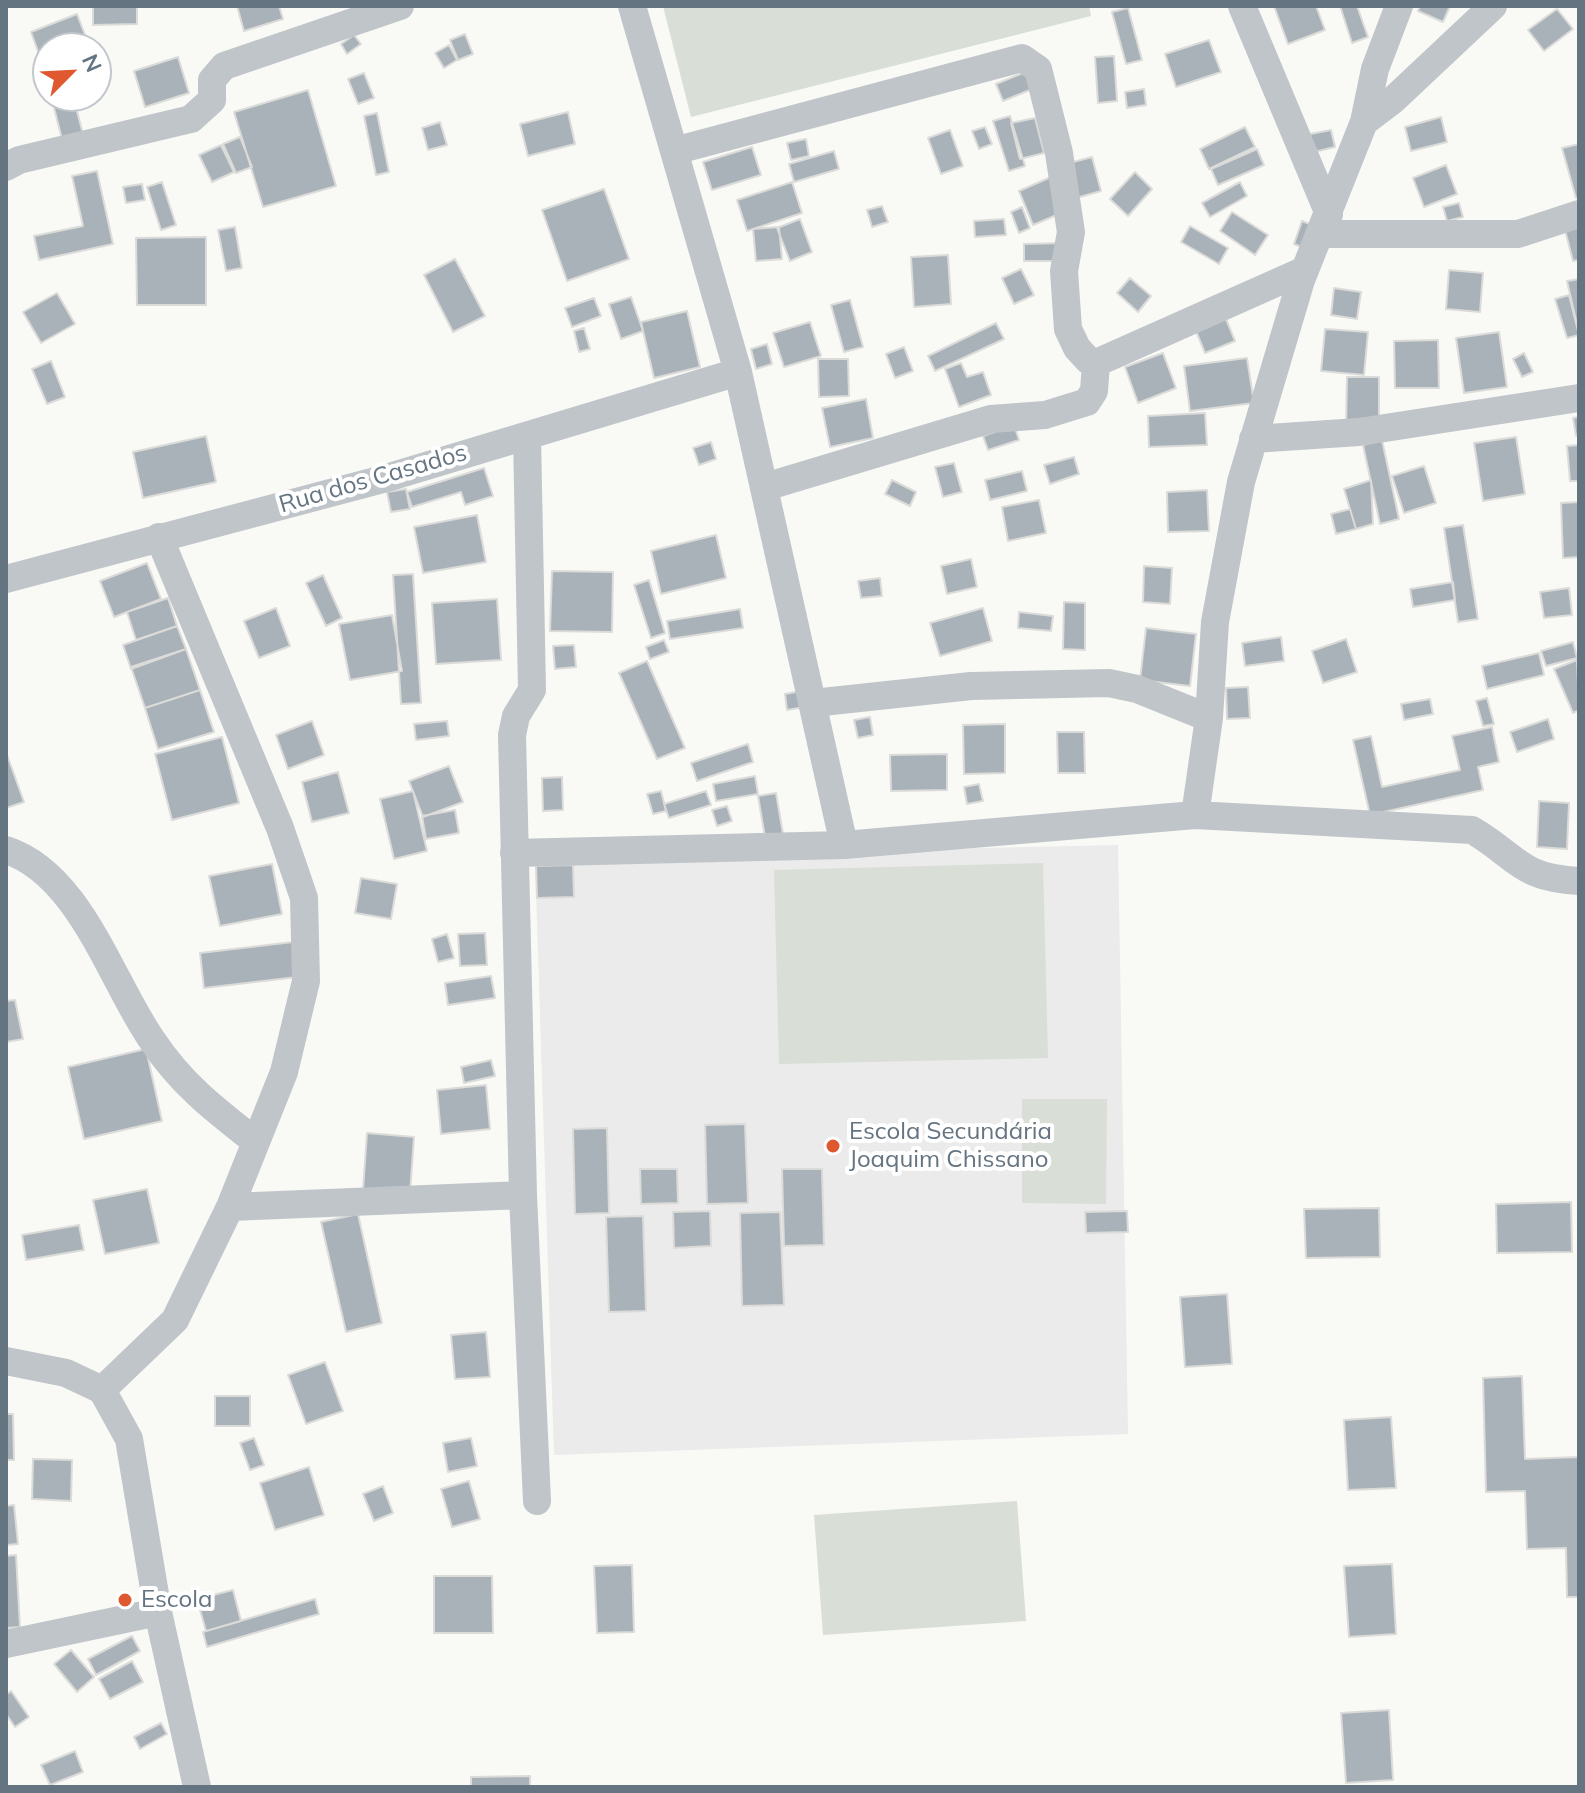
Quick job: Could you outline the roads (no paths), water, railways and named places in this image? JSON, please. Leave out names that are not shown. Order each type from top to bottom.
[{"type":"street","points":[[6,167],[19,160],[191,119],[212,100],[212,80],[224,66],[400,6]]},
{"type":"street","points":[[632,6],[738,372],[844,845]]},
{"type":"street","points":[[1242,6],[1324,224]]},
{"type":"street","points":[[1195,815],[1209,718],[1215,622],[1235,511],[1253,439],[1305,270],[1364,122],[1375,69],[1399,6]]},
{"type":"street","points":[[1364,122],[1393,100],[1422,69],[1493,6]]},
{"type":"street","points":[[674,151],[1022,58],[1038,69],[1059,153],[1071,232],[1064,271],[1068,329],[1077,348],[1088,360],[1096,363],[1305,270]]},
{"type":"street","points":[[1324,224],[1518,234],[1579,214]]},
{"type":"street","points":[[765,487],[991,419],[1045,415],[1087,402],[1094,391],[1096,363]]},
{"type":"street","name":"Rua dos Casados","points":[[6,579],[383,479],[738,372]]},
{"type":"street","points":[[1253,439],[1359,432],[1579,398]]},
{"type":"street","points":[[527,436],[532,690],[516,716],[512,735],[523,1195],[537,1501]]},
{"type":"street","points":[[102,1390],[175,1320],[230,1207],[284,1072],[306,981],[304,898],[280,828],[159,537]]},
{"type":"street","points":[[813,703],[971,686],[1109,683],[1137,689],[1209,718]]},
{"type":"street","points":[[514,853],[844,845],[1195,815],[1472,830],[1493,843],[1527,872],[1551,880],[1579,881]]},
{"type":"street","points":[[6,850],[25,856],[66,894],[151,1039],[190,1090],[256,1142]]},
{"type":"street","points":[[230,1207],[523,1195]]},
{"type":"street","points":[[6,1361],[66,1373],[102,1390],[129,1439],[158,1612],[197,1787]]},
{"type":"street","points":[[6,1644],[158,1612]]},
{"type":"place","name":"Escola Secundária Joaquim Chissano","points":[[833,1146]]},
{"type":"place","name":"Escola","points":[[125,1600]]}]
